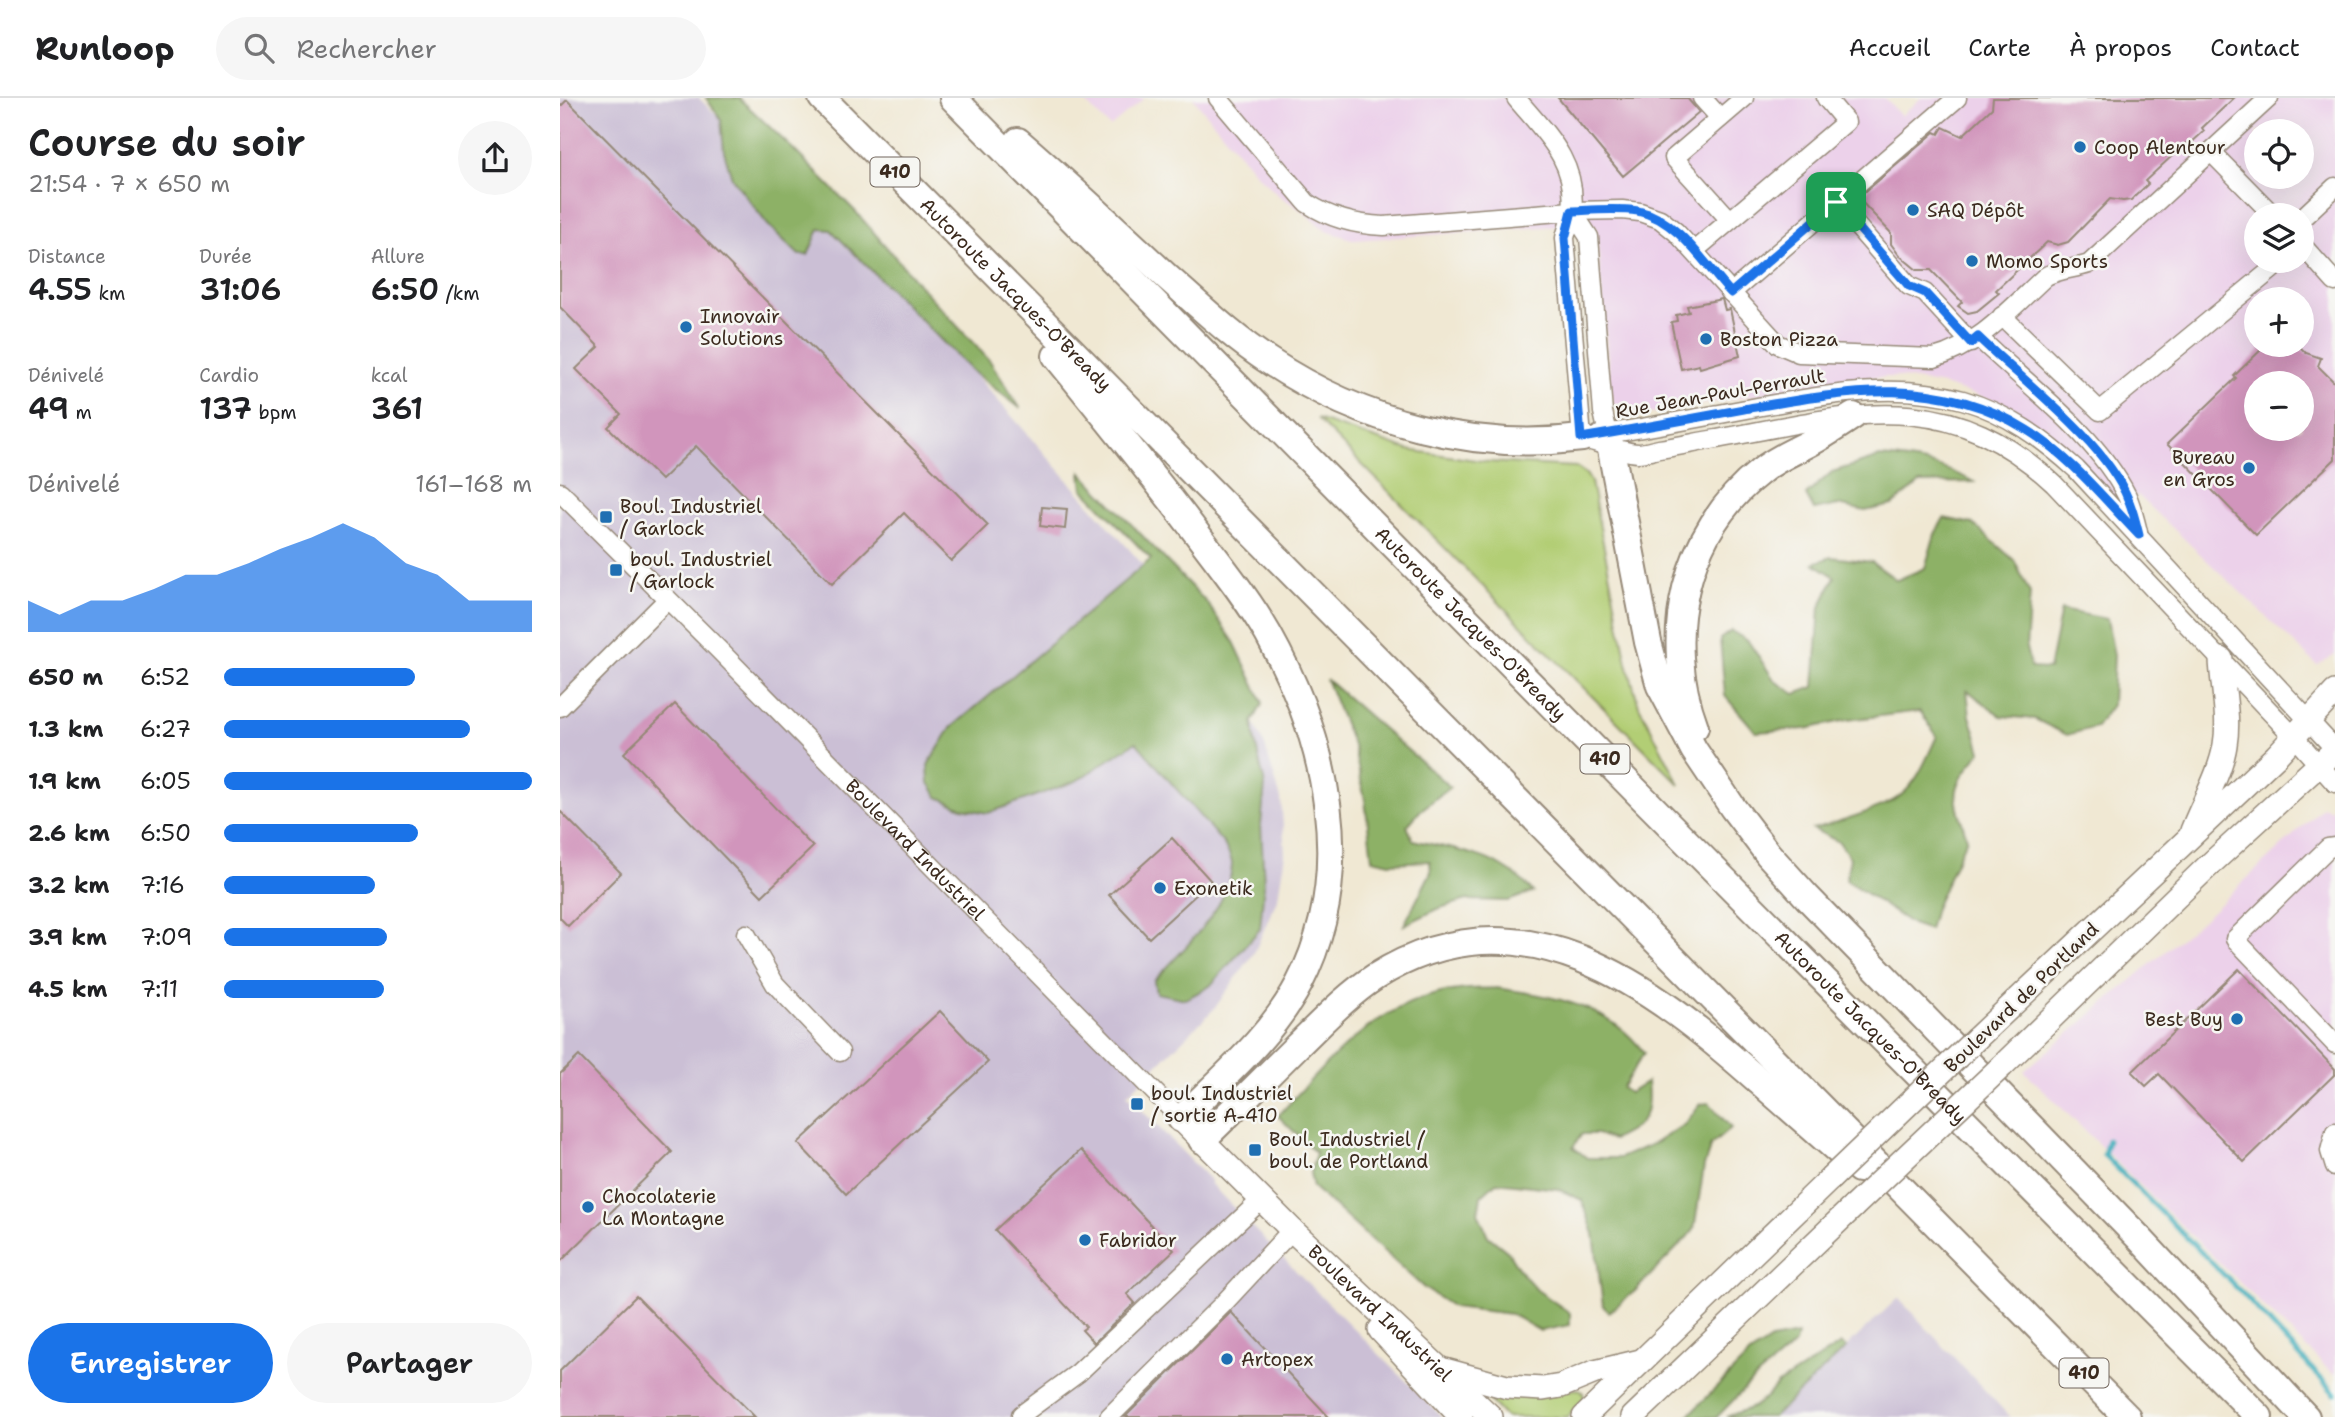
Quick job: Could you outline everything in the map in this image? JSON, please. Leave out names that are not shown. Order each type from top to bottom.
[{"type":"highway","name":"Autoroute Jacques-O'Bready","points":[[822,98],[2127,1417]]},
{"type":"highway","name":"Autoroute Jacques-O'Bready","points":[[953,98],[2259,1417]]},
{"type":"highway","points":[[970,98],[1214,319],[1255,352],[1294,377],[1376,414],[1442,433],[1508,442],[1581,438]]},
{"type":"highway","points":[[967,246],[1167,494],[1251,607],[1275,647],[1296,694],[1318,759],[1327,800],[1331,862],[1325,906],[1312,952],[1298,984],[1273,1023],[1181,1119]]},
{"type":"highway","points":[[1732,808],[1700,740],[1682,680],[1679,630],[1688,577],[1713,524],[1753,477],[1775,460],[1815,440],[1853,416]]},
{"type":"highway","points":[[1609,440],[1629,548],[1660,686],[1689,742],[1732,808],[1768,854],[1807,897],[2116,1214],[2306,1417]]},
{"type":"highway","points":[[1202,1140],[1335,1010],[1363,985],[1386,971],[1428,953],[1477,943],[1515,943],[1549,948],[1614,972],[1691,1023],[2041,1330]]},
{"type":"main road","points":[[2190,836],[2225,745],[2227,718],[2221,659]]},
{"type":"main road","name":"Boulevard de Portland","points":[[1584,1417],[2294,737],[2335,692]]},
{"type":"main road","name":"Boulevard de Portland","points":[[1633,1417],[2205,869],[2330,754]]},
{"type":"main road","name":"Boulevard Industriel","points":[[1181,1119],[1292,1231],[1491,1417]]},
{"type":"main road","name":"Boulevard Industriel","points":[[1292,1231],[1461,1417]]},
{"type":"main road","points":[[1443,1370],[1507,1387],[1543,1390],[1644,1360]]},
{"type":"street","points":[[1218,98],[1307,203],[1322,213],[1363,225],[1384,226],[1572,211],[1640,212],[1660,219],[1676,232],[1778,344],[1799,353],[1934,358],[1952,354],[1975,340],[2046,276],[2057,270],[2070,270],[2089,264],[2269,98]]},
{"type":"street","points":[[1516,98],[1559,149],[1568,167],[1572,211],[1565,238],[1581,438]]},
{"type":"street","points":[[1702,98],[1720,118]]},
{"type":"street","points":[[1730,220],[1674,158],[1744,98]]},
{"type":"street","points":[[1694,251],[1846,122],[1826,98]]},
{"type":"street","points":[[1731,293],[1957,98]]},
{"type":"street","points":[[2211,152],[2261,203]]},
{"type":"street","points":[[2314,207],[2335,187]]},
{"type":"street","points":[[1836,202],[1909,286],[1925,293],[2091,446],[2115,476],[2128,499],[2139,535]]},
{"type":"street","points":[[1572,211],[1588,234],[1603,412],[1609,440]]},
{"type":"street","points":[[2324,261],[2335,282]]},
{"type":"street","points":[[2002,316],[2101,411],[2268,273]]},
{"type":"street","name":"Rue Jean-Paul-Perrault","points":[[1581,438],[1609,440],[1836,394],[1898,391],[1950,397],[2000,415],[2039,437],[2076,469],[2310,719],[2330,754],[2335,783]]},
{"type":"street","name":"Rue Jean-Paul-Perrault","points":[[1609,440],[1638,453],[1853,416],[1892,413],[1938,418],[1977,431],[2016,453],[2059,489],[2294,737],[2330,754]]},
{"type":"street","name":"Boulevard Industriel","points":[[560,492],[1181,1119]]},
{"type":"street","points":[[560,707],[667,600]]},
{"type":"street","points":[[2335,847],[2329,848],[2235,939],[2335,1044]]},
{"type":"street","points":[[746,934],[775,984],[840,1052]]},
{"type":"street","points":[[2335,1132],[2330,1151],[2335,1167]]},
{"type":"street","points":[[1021,1415],[1078,1373],[1265,1204]]},
{"type":"street","points":[[1109,1417],[1292,1231]]},
{"type":"shaded area","points":[[560,98],[699,98],[972,371],[1210,644],[1243,699],[1265,746],[1281,799],[1285,853],[1278,897],[1254,953],[1214,1009],[1127,1095],[1249,1224],[1442,1417],[560,1417]]},
{"type":"shaded area","points":[[1081,98],[1145,98],[1110,127]]},
{"type":"shaded area","points":[[1193,98],[1885,98],[1901,116],[1921,98],[2335,98],[2335,655],[2317,665],[2139,496],[2114,498],[2078,459],[2044,430],[1994,401],[1943,385],[1897,377],[1858,377],[1635,416],[1623,412],[1614,405],[1611,392],[1596,227],[1591,224],[1355,240],[1326,231],[1278,195],[1257,175]]},
{"type":"shaded area","points":[[2323,807],[2335,811],[2335,1376],[2024,1071],[2206,917]]},
{"type":"shaded area","points":[[1898,1298],[2010,1417],[1773,1417]]},
{"type":"green space","points":[[706,98],[739,98],[793,149],[856,212],[990,361],[1020,408],[972,371],[831,230],[819,229],[808,255],[799,255],[768,225],[732,178],[724,151],[721,120]]},
{"type":"green space","points":[[1317,419],[1408,450],[1489,462],[1576,467],[1586,474],[1591,482],[1627,663],[1639,706],[1680,785]]},
{"type":"green space","points":[[1880,457],[1929,464],[1974,482],[1920,483],[1892,505],[1865,511],[1838,505],[1814,510],[1806,495],[1832,472]]},
{"type":"green space","points":[[1081,472],[1207,603],[1234,642],[1263,703],[1253,721],[1265,785],[1261,825],[1264,885],[1260,929],[1210,986],[1186,999],[1156,993],[1154,981],[1214,912],[1229,880],[1232,862],[1224,844],[1136,742],[1076,781],[988,813],[962,808],[938,797],[929,783],[928,765],[951,728],[1151,559],[1083,489]]},
{"type":"green space","points":[[1944,518],[1973,524],[2014,560],[2030,593],[2026,648],[2031,668],[2049,669],[2061,610],[2107,619],[2114,655],[2112,705],[2096,727],[2067,735],[2035,719],[2001,716],[1967,690],[1970,716],[1981,751],[1959,783],[1958,810],[1967,838],[1935,908],[1929,930],[1912,924],[1846,880],[1850,858],[1839,842],[1813,829],[1893,801],[1907,790],[1922,768],[1937,736],[1920,711],[1847,720],[1805,729],[1756,732],[1725,696],[1720,639],[1731,631],[1748,641],[1775,681],[1795,694],[1814,687],[1820,607],[1835,577],[1814,563],[1831,557],[1872,562],[1897,580],[1925,568],[1935,534]]},
{"type":"green space","points":[[1326,679],[1450,787],[1420,811],[1407,826],[1413,840],[1462,851],[1493,862],[1521,879],[1533,892],[1508,901],[1467,900],[1440,908],[1404,925],[1431,872],[1430,861],[1390,863],[1372,859],[1365,800],[1354,748]]},
{"type":"green space","points":[[1497,988],[1559,999],[1597,1013],[1630,1037],[1644,1053],[1622,1088],[1629,1093],[1647,1082],[1648,1104],[1643,1119],[1632,1130],[1613,1140],[1597,1134],[1582,1134],[1573,1147],[1587,1158],[1620,1158],[1655,1143],[1685,1124],[1700,1104],[1709,1103],[1731,1128],[1711,1145],[1704,1166],[1694,1230],[1635,1291],[1609,1312],[1603,1306],[1594,1234],[1582,1200],[1558,1189],[1496,1182],[1481,1196],[1478,1213],[1488,1236],[1508,1252],[1537,1290],[1570,1313],[1570,1325],[1540,1331],[1511,1314],[1453,1307],[1424,1288],[1313,1187],[1310,1173],[1316,1153],[1278,1116],[1336,1054],[1380,1019],[1404,1005],[1431,995],[1464,989]]},
{"type":"green space","points":[[1797,1335],[1795,1344],[1752,1381],[1717,1417],[1687,1417],[1750,1354],[1771,1340]]},
{"type":"green space","points":[[1841,1344],[1846,1348],[1773,1417],[1726,1417],[1753,1407],[1778,1384]]},
{"type":"green space","points":[[1579,1389],[1583,1392],[1584,1399],[1568,1417],[1505,1417],[1491,1402],[1494,1395]]},
{"type":"building","points":[[1558,98],[1687,98],[1699,112],[1623,176]]},
{"type":"building","points":[[1993,98],[2234,98],[2202,128],[2204,131],[2188,146],[2186,143],[2145,181],[2148,184],[2131,200],[2110,199],[2068,242],[2058,245],[2047,242],[1996,290],[1999,293],[1977,311],[1968,313],[1958,306],[1962,302],[1931,270],[1917,270],[1899,255],[1891,244],[1891,233],[1858,198],[1935,132],[1939,134],[1943,127],[1962,136],[1992,108]]},
{"type":"building","name":"Innovair Solutions","points":[[567,100],[988,525],[951,561],[904,513],[832,584],[696,446],[661,480],[608,427],[621,414],[576,369],[599,347],[560,307],[560,107]]},
{"type":"building","name":"Boston Pizza","points":[[1722,299],[1725,310],[1730,309],[1740,356],[1700,368],[1699,365],[1681,369],[1671,322],[1677,321],[1676,315],[1689,312],[1687,306]]},
{"type":"building","points":[[2314,356],[2321,358],[2318,366],[2335,383],[2335,459],[2256,535],[2167,444],[2236,378],[2234,376],[2254,357]]},
{"type":"building","points":[[1042,507],[1067,509],[1065,529],[1040,526]]},
{"type":"building","points":[[675,704],[813,847],[762,896],[624,753]]},
{"type":"building","points":[[560,811],[621,873],[568,926],[560,918]]},
{"type":"building","name":"Exonetik","points":[[1172,838],[1211,881],[1149,938],[1109,895]]},
{"type":"building","name":"Best Buy","points":[[2239,969],[2335,1069],[2335,1074],[2244,1162],[2159,1074],[2146,1086],[2132,1072]]},
{"type":"building","points":[[940,1011],[988,1062],[846,1194],[798,1143]]},
{"type":"building","name":"Chocolaterie La Montagne","points":[[579,1056],[672,1152],[560,1262],[560,1074]]},
{"type":"building","name":"Fabridor","points":[[1081,1150],[1174,1250],[1127,1294],[1135,1303],[1094,1343],[1082,1330],[1086,1327],[995,1230]]},
{"type":"building","points":[[636,1296],[755,1417],[560,1417],[560,1371]]},
{"type":"building","name":"Artopex","points":[[1230,1313],[1329,1417],[1125,1417]]},
{"type":"waterway","points":[[2108,1140],[2104,1155],[2244,1295],[2335,1394]]},
{"type":"place","name":"Coop Alentour","points":[[2080,147]]},
{"type":"place","name":"SAQ Dépôt","points":[[1913,210]]},
{"type":"place","name":"Momo Sports","points":[[1972,261]]},
{"type":"place","name":"Innovair Solutions","points":[[686,327]]},
{"type":"place","name":"Boston Pizza","points":[[1706,339]]},
{"type":"place","name":"Bureau en Gros","points":[[2249,468]]},
{"type":"place","name":"Boul. Industriel / Garlock","points":[[606,517]]},
{"type":"place","name":"boul. Industriel / Garlock","points":[[616,570]]},
{"type":"place","name":"Exonetik","points":[[1160,888]]},
{"type":"place","name":"Best Buy","points":[[2237,1019]]},
{"type":"place","name":"boul. Industriel / sortie A-410","points":[[1137,1104]]},
{"type":"place","name":"Boul. Industriel / boul. de Portland","points":[[1255,1150]]},
{"type":"place","name":"Chocolaterie La Montagne","points":[[588,1207]]},
{"type":"place","name":"Fabridor","points":[[1085,1240]]},
{"type":"place","name":"Artopex","points":[[1227,1359]]},
{"type":"route","points":[[1836,202],[1909,286],[1925,293],[1971,343],[1978,337],[2085,439],[2122,488],[2139,535],[2076,469],[2039,437],[2000,415],[1971,403],[1926,393],[1867,391],[1836,394],[1581,438],[1565,238],[1572,211],[1622,210],[1640,212],[1660,219],[1676,232],[1731,293],[1836,202]]}]
